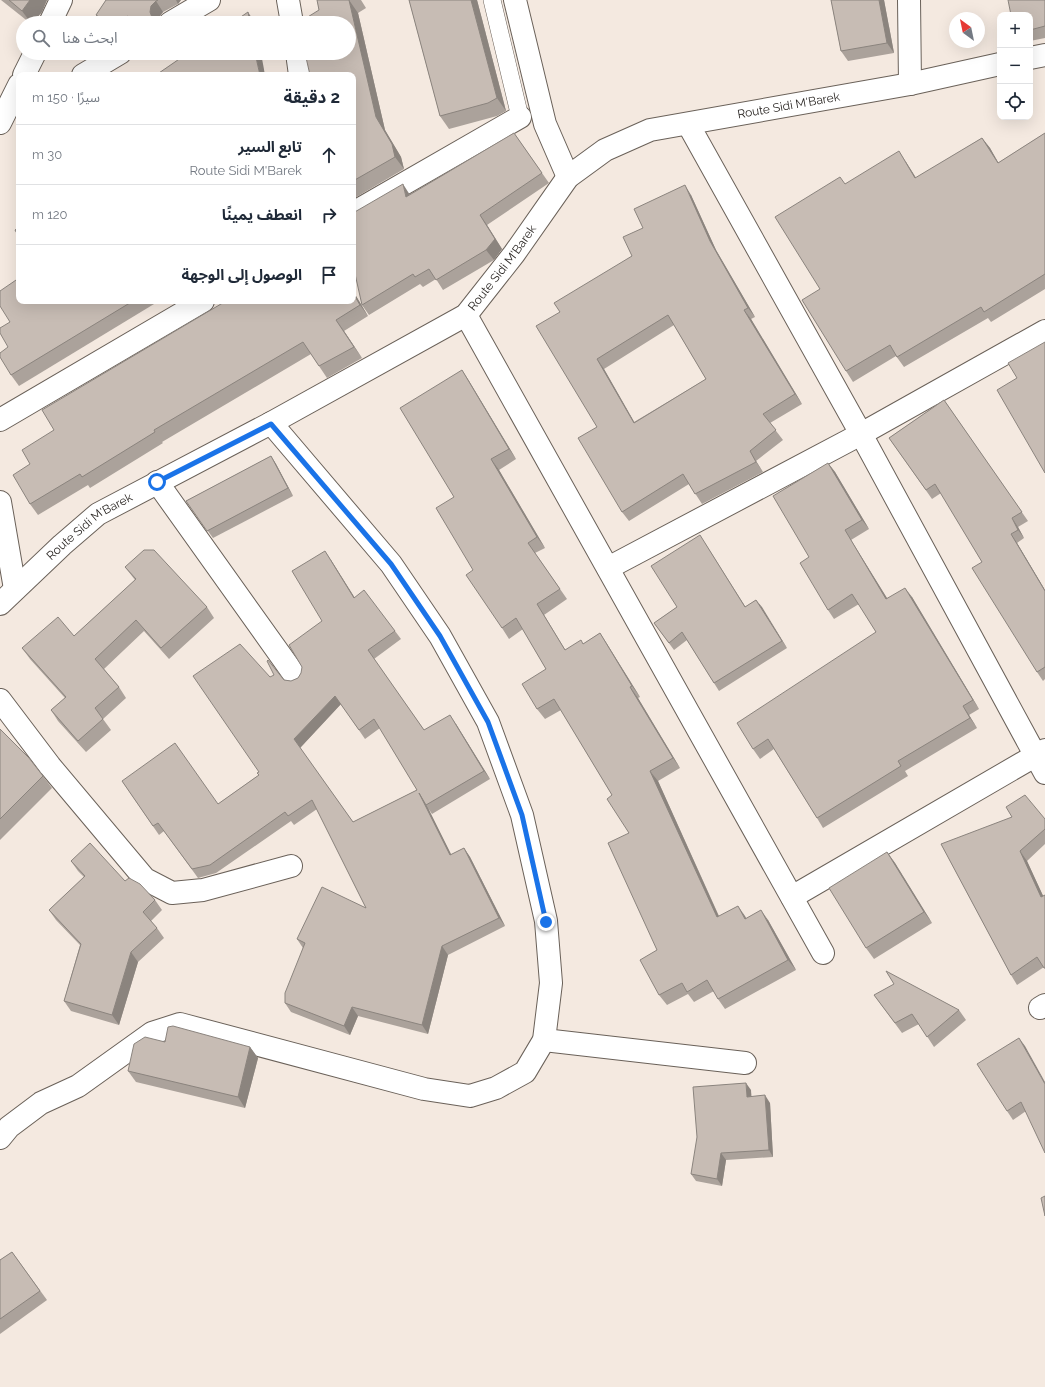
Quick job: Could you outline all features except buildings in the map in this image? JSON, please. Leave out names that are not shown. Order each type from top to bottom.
[{"type":"street","points":[[53,16],[61,0]]},
{"type":"street","points":[[182,16],[209,0]]},
{"type":"street","points":[[288,0],[291,16]]},
{"type":"street","points":[[515,0],[545,124],[568,178]]},
{"type":"street","points":[[909,0],[910,84]]},
{"type":"street","points":[[1033,57],[1045,55]]},
{"type":"street","points":[[26,72],[32,60]]},
{"type":"street","points":[[88,72],[108,60]]},
{"type":"street","points":[[298,60],[300,72]]},
{"type":"street","name":"Route Sidi M'Barek","points":[[0,604],[62,545],[98,514],[271,424],[466,315],[514,254],[568,178],[605,150],[650,130],[910,84],[997,65]]},
{"type":"street","points":[[0,124],[16,91]]},
{"type":"street","points":[[0,124],[16,115]]},
{"type":"street","points":[[356,211],[520,117]]},
{"type":"street","points":[[688,124],[1042,760],[792,897]]},
{"type":"street","points":[[0,420],[198,304]]},
{"type":"street","points":[[466,315],[823,953]]},
{"type":"street","points":[[608,568],[861,434],[1045,331]]},
{"type":"street","points":[[0,1138],[9,1127],[41,1104],[78,1086],[152,1034],[180,1024],[424,1088],[470,1096],[496,1088],[525,1072],[544,1040],[551,983],[546,922],[522,815],[488,722],[440,636],[391,564],[271,424]]},
{"type":"street","points":[[157,482],[296,677]]},
{"type":"street","points":[[0,502],[15,589]]},
{"type":"street","points":[[0,700],[50,766],[145,879],[172,893],[203,890],[291,866]]},
{"type":"street","points":[[544,1040],[745,1063]]},
{"type":"lane","points":[[492,0],[520,117]]},
{"type":"route","points":[[157,482],[271,424],[391,564],[440,636],[488,722],[522,815],[546,922]]}]
